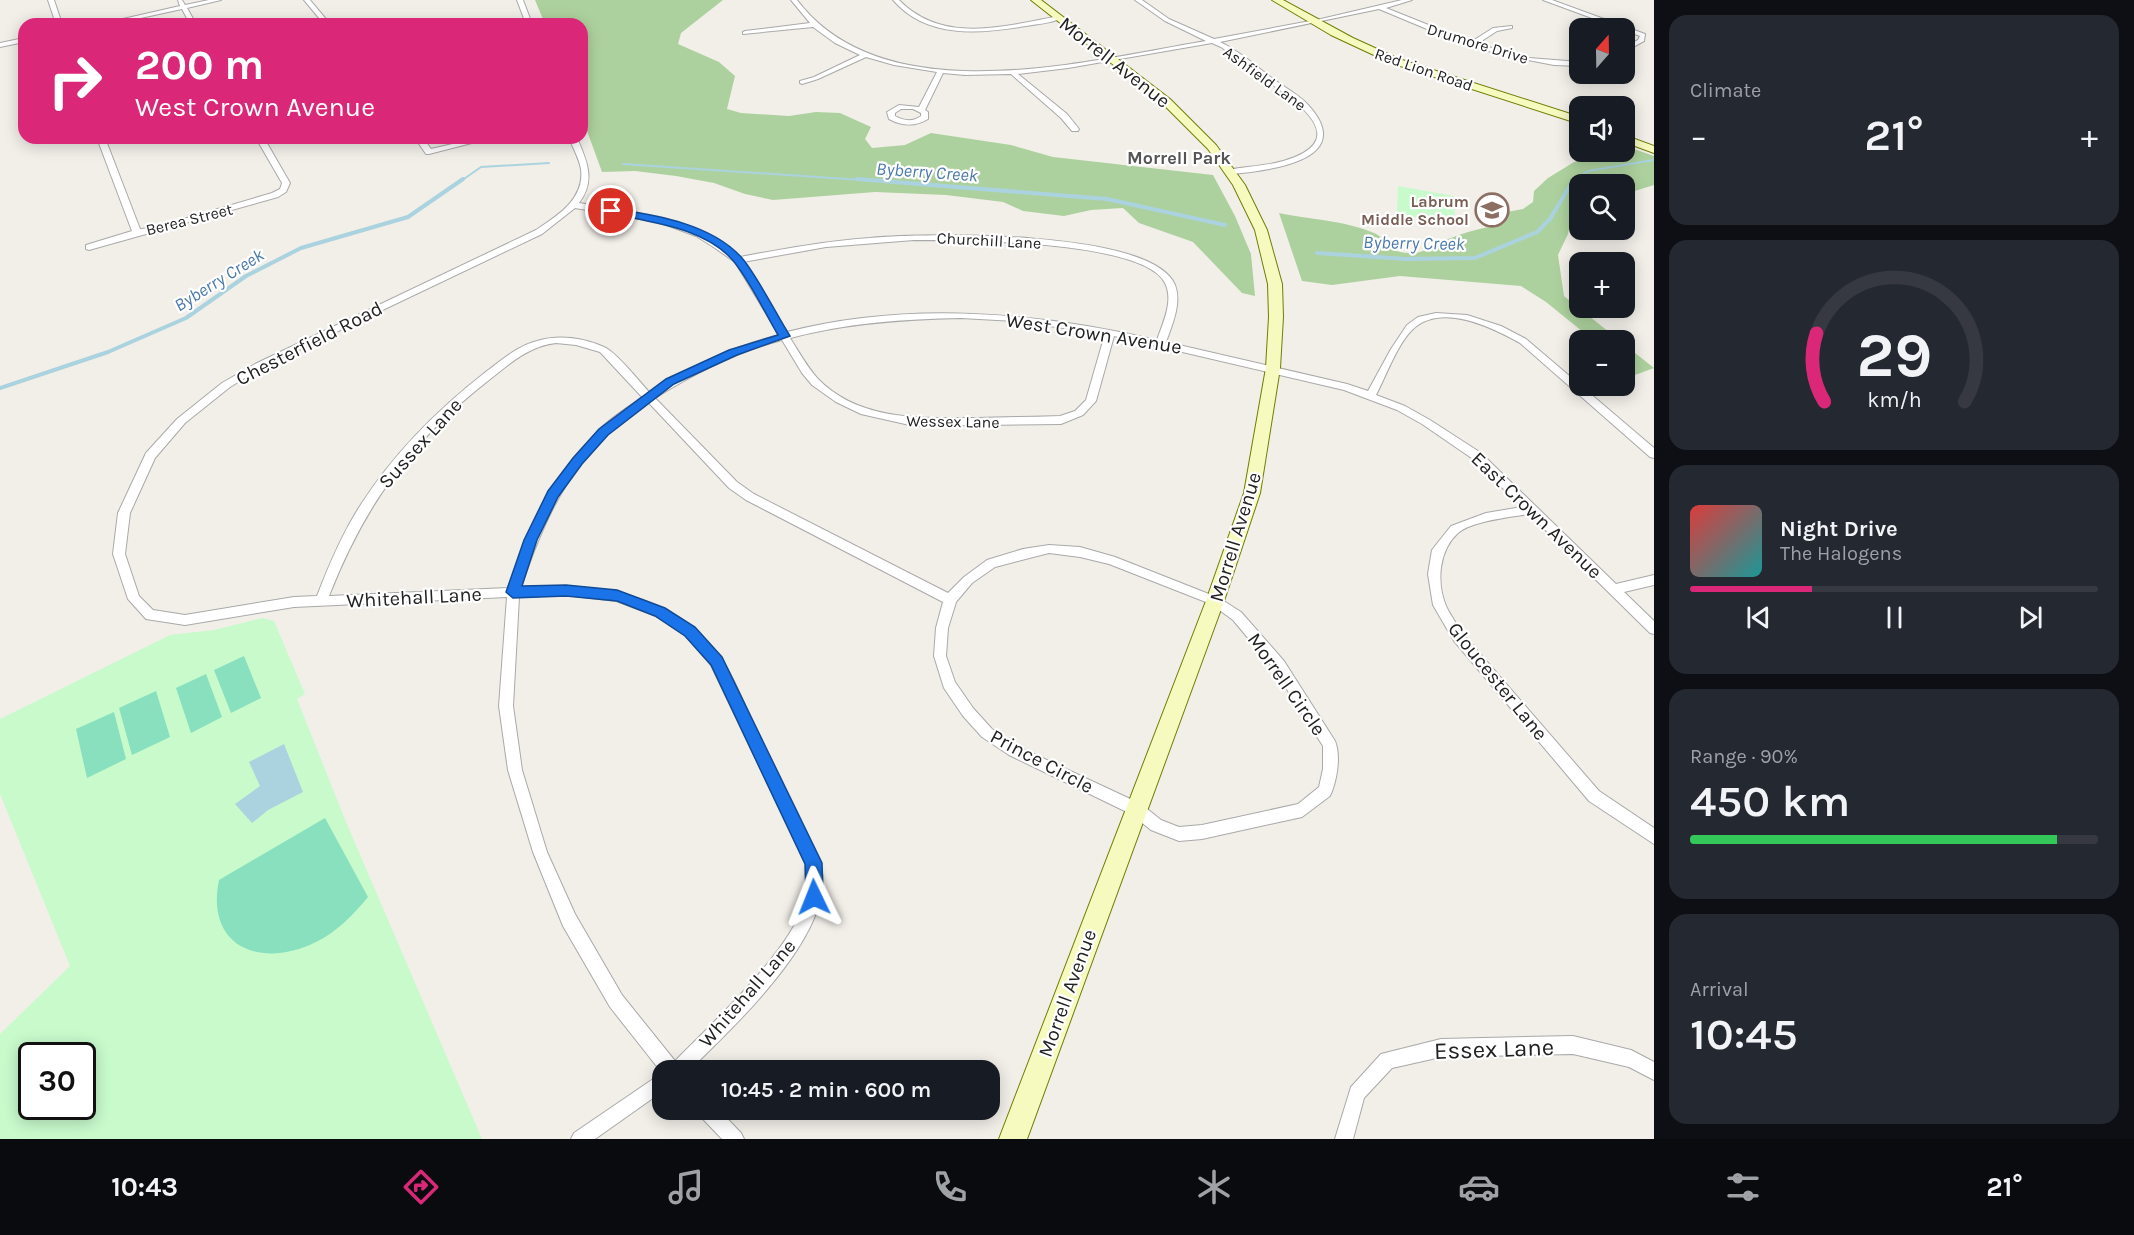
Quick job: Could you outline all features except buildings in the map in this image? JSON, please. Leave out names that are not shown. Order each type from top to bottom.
[{"type":"street","points":[[51,0],[57,18]]},
{"type":"street","points":[[179,0],[190,18]]},
{"type":"street","points":[[132,18],[218,0]]},
{"type":"street","points":[[307,0],[322,18]]},
{"type":"street","points":[[520,0],[527,18]]},
{"type":"street","points":[[794,0],[812,24],[835,41],[864,55],[940,73],[1014,74],[1316,23],[1409,0]]},
{"type":"street","points":[[896,0],[916,18],[932,24],[972,30],[1059,18]]},
{"type":"street","name":"Morrell Avenue","points":[[1013,1139],[1215,601],[1252,493],[1273,368],[1276,300],[1271,265],[1256,218],[1230,172],[1208,142],[1178,111],[1035,0]]},
{"type":"street","name":"Ashfield Lane","points":[[1138,0],[1167,20],[1214,42],[1306,106],[1316,118],[1320,131],[1317,143],[1311,151],[1294,162],[1264,170],[1230,172]]},
{"type":"street","name":"Red Lion Road","points":[[1276,0],[1337,35],[1395,61],[1569,117]]},
{"type":"street","points":[[1546,0],[1594,18]]},
{"type":"street","name":"Drumore Drive","points":[[1381,8],[1472,44],[1534,60],[1569,63]]},
{"type":"street","points":[[745,33],[812,24]]},
{"type":"street","points":[[1472,44],[1495,29],[1510,27]]},
{"type":"street","points":[[1635,33],[1643,36],[1641,41],[1635,44]]},
{"type":"street","points":[[0,45],[18,41]]},
{"type":"street","points":[[802,82],[816,78],[864,55]]},
{"type":"street","points":[[921,110],[940,73]]},
{"type":"street","points":[[1014,74],[1064,116],[1075,129]]},
{"type":"street","points":[[1635,142],[1654,150]]},
{"type":"street","points":[[103,144],[137,232]]},
{"type":"street","name":"Berea Street","points":[[89,247],[276,195],[286,187],[263,144]]},
{"type":"street","points":[[423,144],[429,152],[463,144]]},
{"type":"street","points":[[574,205],[585,181],[585,169],[575,144]]},
{"type":"street","name":"Wessex Lane","points":[[574,205],[642,215],[682,225],[719,245],[738,260],[816,383],[840,400],[865,412],[889,418],[914,422],[1034,422],[1061,420],[1079,413],[1091,401],[1110,332]]},
{"type":"street","name":"Chesterfield Road","points":[[150,615],[134,599],[119,554],[124,513],[150,456],[181,421],[226,385],[258,366],[539,232],[574,205]]},
{"type":"street","name":"Churchill Lane","points":[[738,260],[824,244],[941,237],[1045,242],[1127,255],[1152,265],[1166,276],[1171,285],[1174,293],[1172,306],[1161,342]]},
{"type":"street","name":"West Crown Avenue","points":[[663,1060],[616,1001],[569,920],[540,852],[515,770],[506,706],[513,592],[531,540],[553,495],[603,432],[648,397],[699,367],[750,346],[857,321],[911,316],[961,315],[1015,318],[1110,332],[1273,368]]},
{"type":"street","points":[[1371,395],[1409,328],[1421,320],[1457,316],[1504,329],[1523,341],[1654,454]]},
{"type":"street","name":"Sussex Lane","points":[[321,601],[339,555],[359,519],[388,476],[423,433],[462,395],[522,350],[549,341],[576,341],[603,350],[733,485],[750,497],[950,600]]},
{"type":"street","name":"East Crown Avenue","points":[[1273,368],[1371,395],[1426,422],[1478,456],[1654,629]]},
{"type":"street","name":"Gloucester Lane","points":[[1532,509],[1485,517],[1455,529],[1438,550],[1434,574],[1439,604],[1458,637],[1594,796],[1654,837]]},
{"type":"street","name":"Prince Circle","points":[[1136,810],[1014,751],[987,733],[968,712],[949,684],[940,656],[942,628],[950,600],[968,580],[991,563],[1049,549],[1080,552],[1111,560],[1215,601]]},
{"type":"street","points":[[1615,589],[1654,580]]},
{"type":"street","name":"Whitehall Lane","points":[[150,615],[185,620],[221,616],[263,606],[321,601],[566,591],[617,596],[660,612],[690,632],[716,661],[813,863],[814,897],[802,929],[788,952],[687,1060]]},
{"type":"street","name":"Morrell Circle","points":[[1136,810],[1156,825],[1179,834],[1202,832],[1302,810],[1325,792],[1330,770],[1330,745],[1321,729],[1279,665],[1254,634],[1237,616],[1215,601]]},
{"type":"street","name":"Essex Lane","points":[[1344,1139],[1356,1094],[1387,1060],[1441,1048],[1573,1045],[1631,1059],[1654,1071]]},
{"type":"street","points":[[580,1139],[652,1089]]},
{"type":"street","points":[[716,1120],[735,1139]]},
{"type":"green space","points":[[535,0],[723,0],[681,33],[678,44],[719,62],[735,76],[727,109],[741,113],[789,116],[816,112],[840,113],[871,127],[865,139],[872,148],[905,145],[931,133],[1011,145],[1053,157],[1213,175],[1235,216],[1251,254],[1255,296],[1242,293],[1193,242],[1139,223],[1123,208],[1091,210],[1064,216],[1023,211],[1003,202],[946,195],[875,192],[773,200],[745,194],[714,183],[676,176],[635,171],[602,172],[588,134],[588,18],[542,18]]},
{"type":"green space","points":[[1635,149],[1654,156],[1654,185],[1635,191],[1635,174],[1569,174],[1569,228],[1558,255],[1564,296],[1569,300],[1569,318],[1592,318],[1606,330],[1581,330],[1546,302],[1521,286],[1400,276],[1332,285],[1302,281],[1279,213],[1351,225],[1374,233],[1396,250],[1409,253],[1419,252],[1453,237],[1488,227],[1485,216],[1523,209],[1533,202],[1534,191],[1548,178],[1574,162],[1635,162]]},
{"type":"green space","points":[[1398,186],[1454,196],[1455,225],[1397,214]]},
{"type":"green space","points":[[1635,353],[1654,368],[1635,375]]},
{"type":"green space","points":[[262,618],[274,621],[305,694],[297,699],[346,822],[482,1139],[0,1139],[0,1034],[70,966],[0,794],[0,719],[170,635],[214,630]]},
{"type":"green space","points":[[244,656],[261,698],[231,713],[214,670]]},
{"type":"green space","points":[[206,674],[222,717],[191,733],[176,688]]},
{"type":"green space","points":[[156,691],[170,737],[132,755],[119,708]]},
{"type":"green space","points":[[114,712],[126,759],[87,778],[76,729]]},
{"type":"green space","points":[[325,818],[368,897],[331,933],[296,950],[276,953],[258,952],[242,947],[229,937],[221,922],[217,903],[219,880]]},
{"type":"water","points":[[284,744],[303,792],[268,810],[252,823],[235,804],[260,786],[249,762]]},
{"type":"waterway","name":"Byberry Creek","points":[[1583,174],[1588,171],[1654,160]]},
{"type":"waterway","name":"Byberry Creek","points":[[461,181],[481,167],[549,163]]},
{"type":"waterway","name":"Byberry Creek","points":[[623,164],[876,181]]},
{"type":"waterway","name":"Byberry Creek","points":[[0,388],[108,352],[186,318],[246,276],[301,248],[408,217],[463,179]]},
{"type":"waterway","name":"Byberry Creek","points":[[857,179],[1107,199],[1225,225]]},
{"type":"waterway","name":"Byberry Creek","points":[[1317,253],[1406,259],[1475,258],[1537,232],[1550,219],[1569,187]]},
{"type":"place","name":"Labrum Middle School","points":[[1492,210]]},
{"type":"district","name":"Morrell Park","points":[[1179,158]]},
{"type":"route","points":[[611,211],[642,215],[682,225],[719,245],[738,260],[785,336],[733,352],[670,382],[603,432],[553,495],[531,540],[513,592],[566,591],[617,596],[660,612],[690,632],[716,661],[813,863],[814,897]]}]
